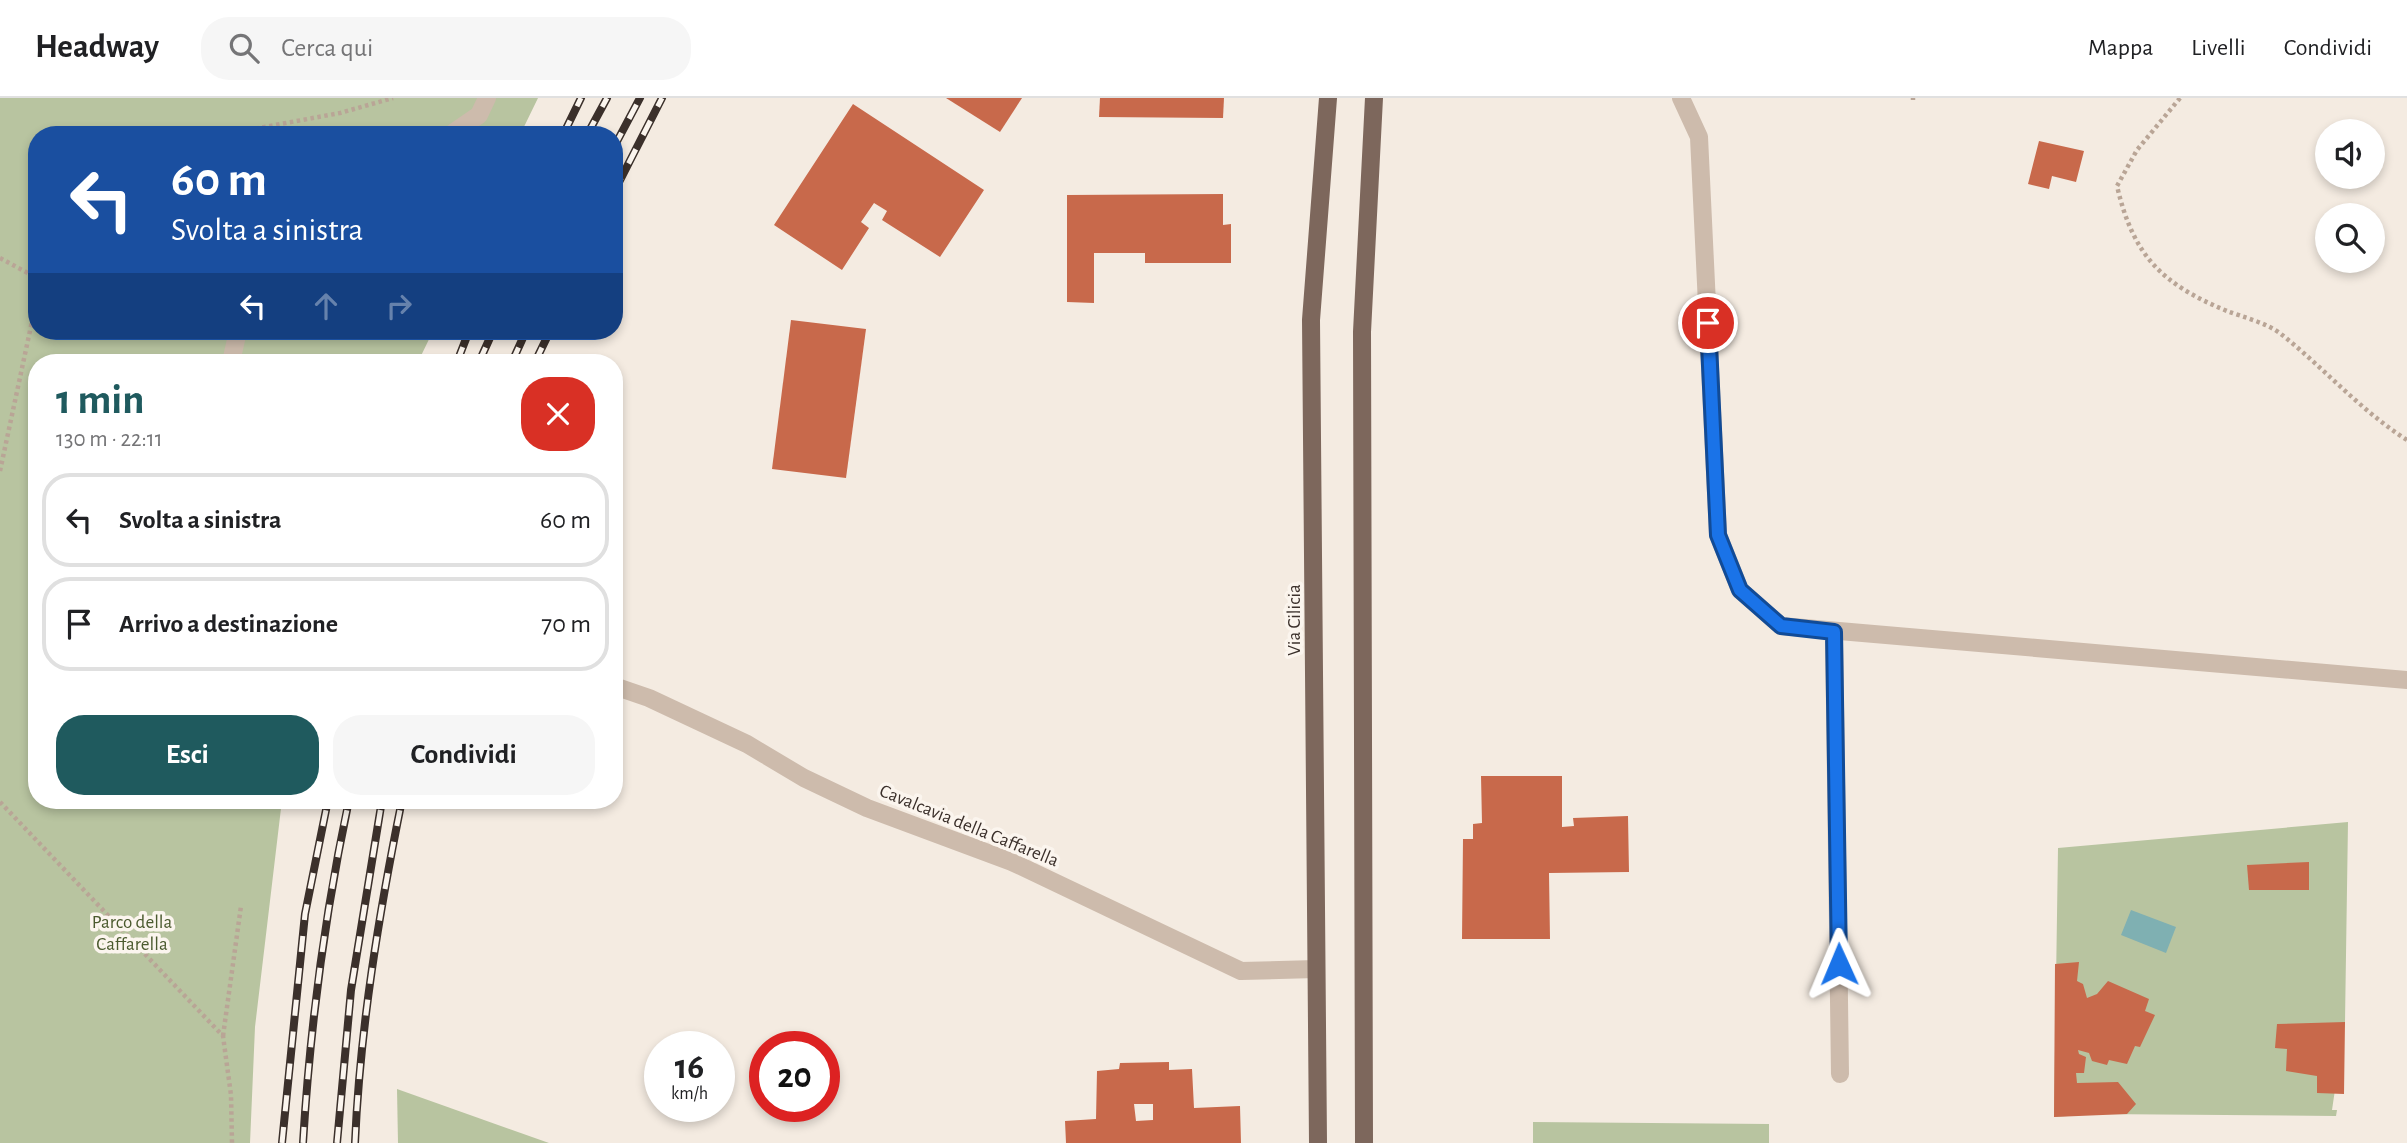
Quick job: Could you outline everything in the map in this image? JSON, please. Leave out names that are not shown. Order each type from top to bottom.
[{"type":"main road","name":"Via Cilicia","points":[[1318,1143],[1311,320],[1328,98]]},
{"type":"main road","points":[[1364,1143],[1362,332],[1374,98]]},
{"type":"street","points":[[464,126],[479,116],[487,98]]},
{"type":"street","points":[[1681,98],[1699,138],[1718,535],[1740,590],[1781,626],[2407,680]]},
{"type":"street","points":[[1834,632],[1840,1074]]},
{"type":"street","name":"Cavalcavia della Caffarella","points":[[623,689],[649,698],[747,744],[804,778],[867,808],[1012,862],[1241,971],[1316,969]]},
{"type":"path","points":[[270,126],[340,113],[393,98]]},
{"type":"path","points":[[2180,98],[2137,150],[2117,186],[2125,222],[2155,271],[2207,303],[2278,331],[2378,421],[2407,440]]},
{"type":"path","points":[[0,258],[28,273]]},
{"type":"path","points":[[0,471],[28,340]]},
{"type":"path","points":[[0,802],[223,1036]]},
{"type":"path","points":[[232,1143],[231,1096],[223,1036],[242,906]]},
{"type":"green space","name":"Parco della Caffarella","points":[[0,98],[538,98],[524,126],[28,126],[28,340],[429,340],[422,354],[28,354],[28,809],[281,809],[255,1027],[250,1143],[0,1143]]},
{"type":"green space","points":[[2348,822],[2345,1022],[2332,1110],[2337,1110],[2336,1116],[2096,1114],[2054,1117],[2058,848]]},
{"type":"green space","points":[[397,1089],[549,1143],[398,1143]]},
{"type":"green space","points":[[1533,1122],[1769,1124],[1769,1143],[1533,1143]]},
{"type":"water","points":[[2131,910],[2176,927],[2166,953],[2121,935]]},
{"type":"building","points":[[946,98],[1022,98],[1000,132]]},
{"type":"building","points":[[1100,98],[1224,98],[1223,118],[1099,117]]},
{"type":"building","points":[[853,104],[984,190],[940,257],[882,220],[887,211],[874,203],[861,222],[869,228],[842,270],[774,225]]},
{"type":"building","points":[[2039,141],[2084,151],[2076,182],[2052,176],[2049,189],[2028,184]]},
{"type":"building","points":[[1223,194],[1223,225],[1231,224],[1231,263],[1145,263],[1145,253],[1094,253],[1094,303],[1067,302],[1067,195]]},
{"type":"building","points":[[791,320],[866,329],[846,478],[772,469]]},
{"type":"building","points":[[1481,776],[1562,776],[1562,827],[1574,826],[1573,818],[1628,816],[1629,872],[1549,873],[1550,939],[1462,939],[1463,839],[1473,839],[1473,824],[1482,823]]},
{"type":"building","points":[[2309,862],[2309,890],[2249,890],[2247,865]]},
{"type":"building","points":[[2079,962],[2077,981],[2083,984],[2087,998],[2097,994],[2108,981],[2149,999],[2145,1011],[2155,1015],[2140,1047],[2135,1046],[2127,1064],[2109,1060],[2107,1065],[2092,1061],[2089,1053],[2078,1050],[2079,1054],[2086,1057],[2084,1073],[2076,1073],[2077,1083],[2118,1082],[2136,1104],[2127,1114],[2054,1117],[2055,964]]},
{"type":"building","points":[[2345,1022],[2344,1094],[2317,1093],[2317,1076],[2286,1071],[2287,1049],[2275,1048],[2277,1024]]},
{"type":"building","points":[[1169,1062],[1169,1070],[1192,1069],[1194,1108],[1240,1106],[1241,1143],[1066,1143],[1065,1121],[1096,1119],[1097,1071],[1119,1069],[1120,1063]],"holes":[[[1134,1104],[1153,1104],[1153,1120],[1136,1121]]]},
{"type":"railway","points":[[567,126],[581,98]]},
{"type":"railway","points":[[592,126],[607,98]]},
{"type":"railway","points":[[623,130],[640,98]]},
{"type":"railway","points":[[623,174],[662,98]]},
{"type":"railway","points":[[460,354],[466,340]]},
{"type":"railway","points":[[483,354],[489,340]]},
{"type":"railway","points":[[516,354],[522,340]]},
{"type":"railway","points":[[539,354],[546,340]]},
{"type":"railway","points":[[282,1143],[305,914],[326,809]]},
{"type":"railway","points":[[303,1143],[320,970],[347,809]]},
{"type":"railway","points":[[337,1143],[351,990],[381,809]]},
{"type":"railway","points":[[355,1143],[361,1057],[372,971],[400,809]]},
{"type":"route","points":[[1708,323],[1718,535],[1740,590],[1781,626],[1834,632],[1839,964]]}]
